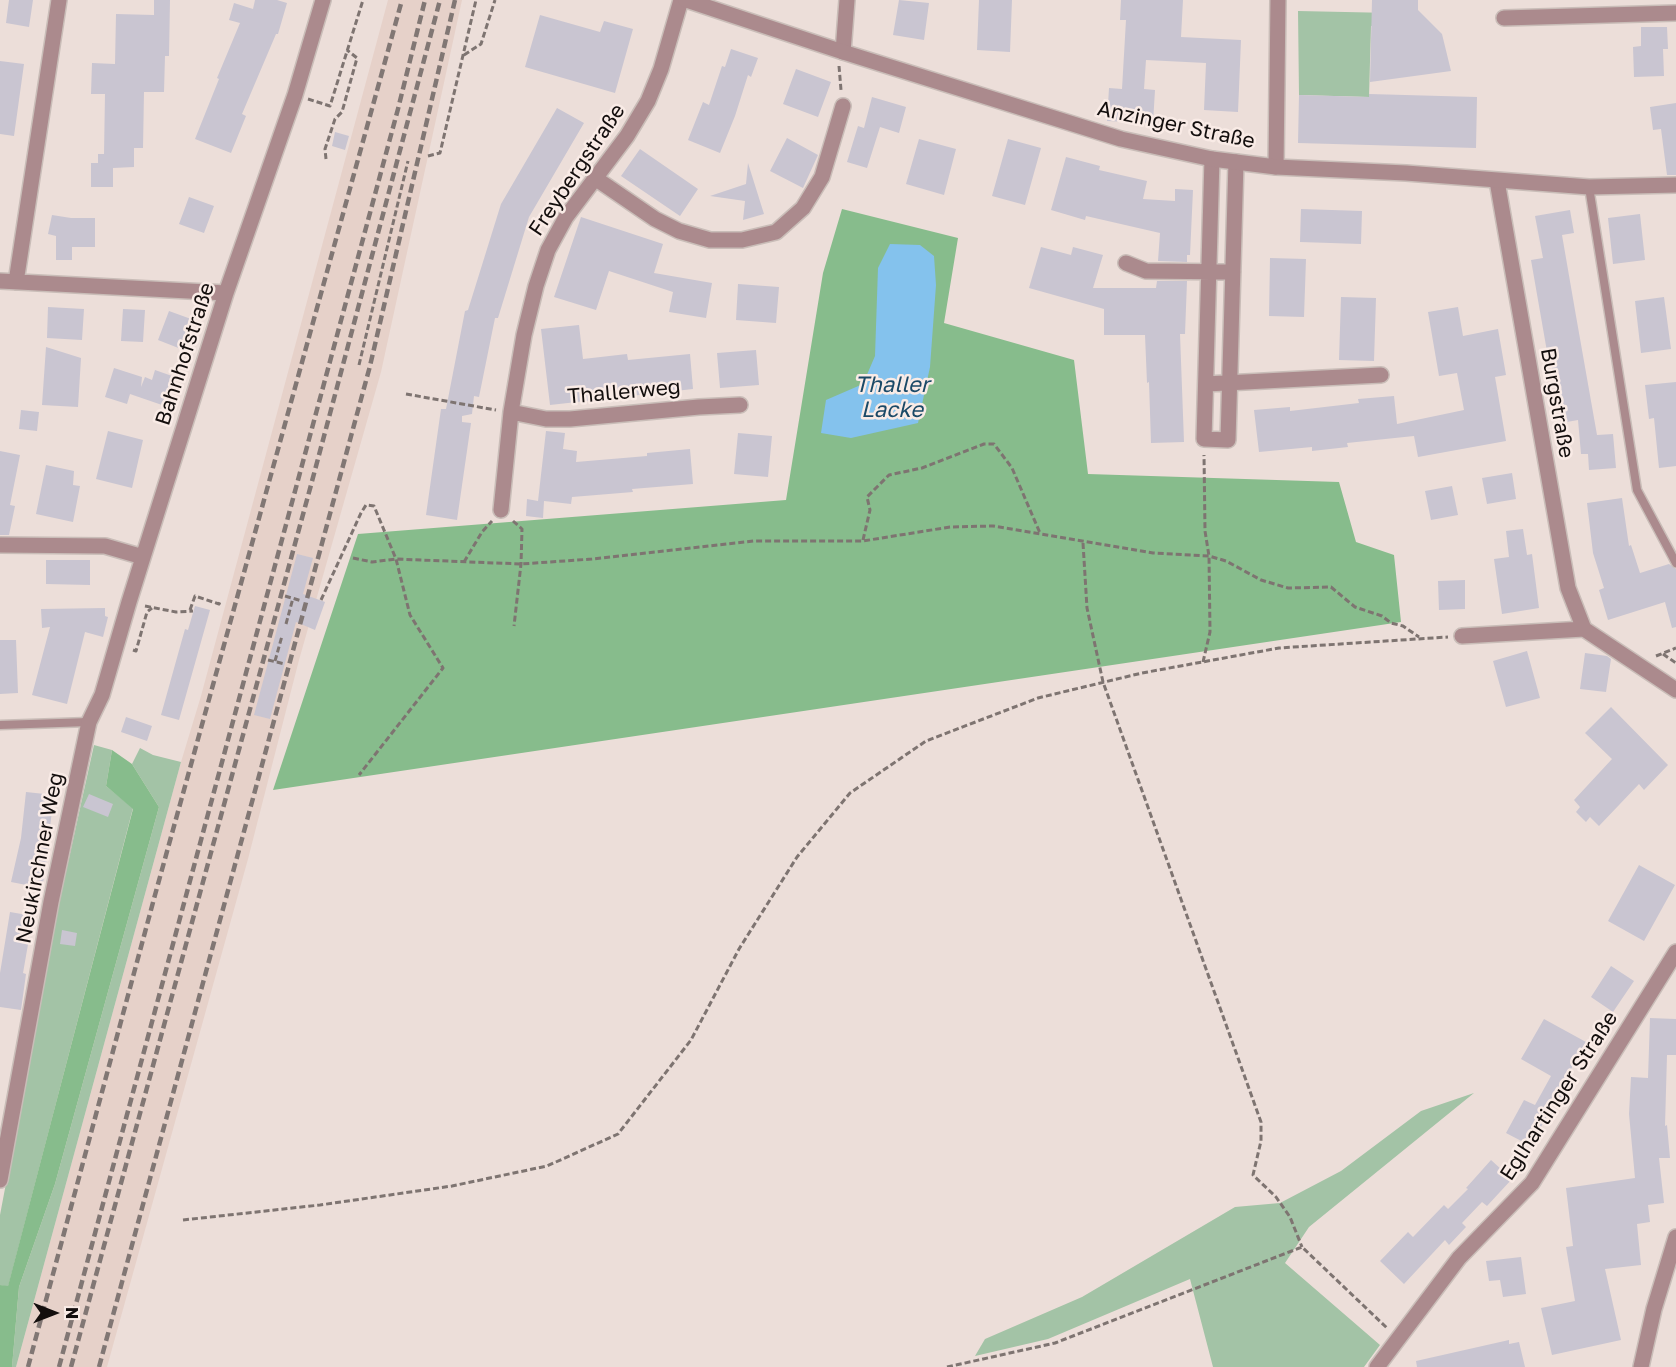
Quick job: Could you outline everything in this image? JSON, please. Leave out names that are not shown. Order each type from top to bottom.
[{"type":"street","points":[[16,282],[59,0]]},
{"type":"street","name":"Bahnhofstraße","points":[[89,722],[102,695],[226,293],[295,95],[324,0]]},
{"type":"street","name":"Freybergstraße","points":[[501,510],[511,412],[524,336],[536,286],[548,250],[566,217],[627,136],[648,101],[661,69],[681,0]]},
{"type":"street","name":"Anzinger Straße","points":[[686,0],[1121,139],[1212,159],[1276,167],[1589,187],[1676,185]]},
{"type":"street","points":[[843,52],[848,0]]},
{"type":"street","points":[[1276,167],[1278,0]]},
{"type":"street","points":[[1578,16],[1579,0]]},
{"type":"street","points":[[1504,18],[1676,13]]},
{"type":"street","points":[[595,178],[655,219],[679,231],[710,240],[742,240],[776,232],[803,208],[822,177],[843,106]]},
{"type":"street","points":[[1212,159],[1204,439],[1228,440],[1236,162]]},
{"type":"street","name":"Burgstraße","points":[[1497,181],[1568,588],[1584,629]]},
{"type":"street","points":[[1126,263],[1146,271],[1233,272]]},
{"type":"street","points":[[0,281],[226,293]]},
{"type":"street","points":[[1206,384],[1381,375]]},
{"type":"street","name":"Thallerweg","points":[[511,412],[546,419],[570,419],[740,405]]},
{"type":"street","points":[[0,545],[105,546],[143,557]]},
{"type":"street","points":[[1462,636],[1584,629],[1676,690]]},
{"type":"street","name":"Neukirchner Weg","points":[[0,1180],[51,902],[89,722]]},
{"type":"street","name":"Eglhartinger Straße","points":[[1377,1367],[1459,1258],[1532,1183],[1676,952]]},
{"type":"street","points":[[1641,1367],[1654,1309],[1676,1238]]},
{"type":"lane","points":[[1589,187],[1637,490],[1676,563]]},
{"type":"lane","points":[[0,725],[89,722]]},
{"type":"path","points":[[295,95],[330,106],[363,0]]},
{"type":"path","points":[[429,156],[440,153],[476,0]]},
{"type":"path","points":[[464,55],[482,44],[495,0]]},
{"type":"path","points":[[326,159],[325,149],[335,119],[342,112],[357,58],[347,50]]},
{"type":"path","points":[[838,68],[843,106]]},
{"type":"path","points":[[359,365],[408,161]]},
{"type":"path","points":[[406,394],[480,407]]},
{"type":"path","points":[[1203,662],[1210,632],[1209,556],[1205,531],[1204,439]]},
{"type":"path","points":[[863,541],[870,510],[867,497],[889,475],[922,468],[984,444],[994,444],[1012,468],[1040,533]]},
{"type":"path","points":[[321,600],[366,505],[374,506],[396,559],[410,615],[443,668],[359,775]]},
{"type":"path","points":[[464,562],[482,532],[501,510],[522,529],[521,564],[514,626]]},
{"type":"path","points":[[353,558],[372,562],[396,559],[521,564],[592,559],[754,541],[863,541],[950,527],[993,526],[1153,553],[1209,556],[1226,561],[1261,580],[1288,588],[1331,588],[1355,607],[1382,616],[1419,637]]},
{"type":"path","points":[[1083,543],[1087,608],[1103,682],[1261,1122],[1261,1141],[1253,1174],[1276,1197],[1290,1217],[1302,1247],[1397,1338]]},
{"type":"path","points":[[152,608],[176,612],[192,611],[195,596],[219,604],[220,602]]},
{"type":"path","points":[[285,596],[302,601]]},
{"type":"path","points":[[286,624],[293,598]]},
{"type":"path","points":[[275,662],[282,636]]},
{"type":"path","points":[[183,1220],[320,1205],[452,1186],[547,1166],[618,1134],[691,1040],[740,949],[798,857],[850,793],[926,741],[1038,698],[1203,662],[1279,648],[1419,637],[1462,636]]},
{"type":"path","points":[[1670,651],[1663,653],[1676,663]]},
{"type":"path","points":[[268,660],[285,664]]},
{"type":"path","points":[[947,1367],[1055,1343],[1302,1247]]},
{"type":"shaded area","points":[[388,0],[462,0],[381,372],[299,660],[248,859],[107,1367],[16,1367],[201,696]]},
{"type":"green space","points":[[1298,11],[1392,13],[1388,25],[1371,26],[1369,97],[1299,95]]},
{"type":"green space","points":[[842,209],[958,238],[944,323],[1074,360],[1088,474],[1339,482],[1356,542],[1394,555],[1401,622],[273,790],[358,534],[786,500],[823,273]]},
{"type":"green space","points":[[94,745],[112,750],[106,786],[133,808],[8,1287],[0,1285],[0,1215],[59,903]]},
{"type":"green space","points":[[140,748],[153,755],[181,762],[16,1367],[12,1367],[19,1287],[55,1184],[159,807],[132,764]]},
{"type":"green space","points":[[112,750],[132,764],[159,807],[55,1184],[19,1287],[12,1367],[0,1367],[0,1285],[8,1286],[133,809],[106,786]]},
{"type":"green space","points":[[1474,1093],[1309,1227],[1285,1263],[1380,1345],[1364,1367],[1213,1367],[1190,1279],[1048,1339],[975,1356],[985,1339],[1082,1297],[1235,1207],[1280,1203],[1341,1171],[1421,1111]]},
{"type":"water","name":"Thaller Lacke","points":[[890,244],[920,245],[934,256],[936,285],[930,367],[918,423],[851,438],[821,433],[826,400],[863,384],[875,356],[878,268]]},
{"type":"building","points":[[9,0],[33,0],[29,27],[6,23]]},
{"type":"building","points":[[154,0],[170,0],[169,56],[165,56],[164,92],[144,92],[143,148],[134,148],[134,167],[113,168],[113,187],[91,187],[91,163],[98,163],[98,154],[104,154],[105,94],[91,94],[92,63],[115,64],[116,14],[154,15]]},
{"type":"building","points":[[255,0],[277,0],[287,3],[278,34],[276,34],[242,114],[246,116],[231,153],[195,139],[240,23],[229,20],[234,3],[253,9]]},
{"type":"building","points":[[899,0],[929,3],[924,40],[893,35]]},
{"type":"building","points":[[979,0],[1012,0],[1010,52],[977,50]]},
{"type":"building","points":[[1121,0],[1183,0],[1181,37],[1241,40],[1238,112],[1204,110],[1206,63],[1146,60],[1144,89],[1155,90],[1153,123],[1107,121],[1109,88],[1122,89],[1126,20],[1120,20]]},
{"type":"building","points":[[1372,0],[1418,0],[1418,10],[1442,34],[1451,71],[1370,82]]},
{"type":"building","points":[[540,15],[600,32],[604,21],[633,29],[615,93],[525,67]]},
{"type":"building","points":[[1641,27],[1667,27],[1668,49],[1663,49],[1664,76],[1634,77],[1633,47],[1641,46]]},
{"type":"building","points":[[731,49],[758,58],[751,77],[748,75],[720,153],[688,140],[703,102],[709,105],[722,66],[725,67]]},
{"type":"building","points":[[0,61],[24,64],[14,136],[0,134]]},
{"type":"building","points":[[796,69],[831,82],[818,117],[783,104]]},
{"type":"building","points":[[1369,94],[1477,97],[1476,148],[1298,143],[1299,95],[1369,97]]},
{"type":"building","points":[[872,97],[906,107],[899,133],[880,127],[867,168],[847,162],[858,126],[864,128]]},
{"type":"building","points":[[1676,103],[1676,175],[1667,175],[1661,129],[1653,130],[1650,107]]},
{"type":"building","points":[[557,108],[584,123],[529,217],[498,318],[495,318],[479,397],[474,396],[472,414],[462,416],[462,422],[471,423],[457,520],[426,515],[441,409],[446,409],[465,311],[468,310],[501,204]]},
{"type":"building","points":[[335,132],[349,136],[345,150],[332,146]]},
{"type":"building","points":[[787,138],[818,155],[803,188],[770,171]]},
{"type":"building","points":[[919,139],[956,149],[944,195],[906,184]]},
{"type":"building","points":[[1008,139],[1041,148],[1025,205],[992,196]]},
{"type":"building","points":[[640,149],[698,189],[680,216],[621,176]]},
{"type":"building","points":[[1066,157],[1100,166],[1099,170],[1147,181],[1143,199],[1175,201],[1175,189],[1193,190],[1190,255],[1187,255],[1187,262],[1158,261],[1160,233],[1086,216],[1085,220],[1051,210]]},
{"type":"building","points":[[748,163],[764,214],[743,220],[745,201],[710,196],[746,184]]},
{"type":"building","points":[[189,197],[214,206],[204,233],[179,224]]},
{"type":"building","points":[[1301,209],[1362,211],[1361,244],[1300,242]]},
{"type":"building","points":[[1570,210],[1574,233],[1562,235],[1597,435],[1613,434],[1616,468],[1589,470],[1588,454],[1581,454],[1578,420],[1561,423],[1551,362],[1549,363],[1531,260],[1543,258],[1535,216]]},
{"type":"building","points":[[1640,214],[1645,260],[1613,264],[1608,218]]},
{"type":"building","points":[[52,215],[95,218],[95,247],[72,247],[72,260],[56,260],[56,236],[48,234]]},
{"type":"building","points":[[581,217],[663,244],[654,273],[712,283],[706,318],[669,312],[673,292],[609,271],[596,310],[554,297]]},
{"type":"building","points":[[1041,247],[1071,255],[1073,247],[1103,255],[1093,288],[1156,288],[1157,281],[1187,281],[1185,334],[1180,334],[1184,442],[1151,443],[1145,335],[1104,335],[1104,309],[1029,288]]},
{"type":"building","points":[[1270,258],[1306,259],[1304,317],[1269,316]]},
{"type":"building","points":[[738,284],[779,287],[776,323],[736,320]]},
{"type":"building","points":[[1341,297],[1376,298],[1374,361],[1339,360]]},
{"type":"building","points":[[1664,297],[1671,349],[1641,353],[1635,301]]},
{"type":"building","points":[[48,307],[84,309],[82,340],[47,338]]},
{"type":"building","points":[[1458,307],[1463,336],[1498,329],[1506,375],[1495,377],[1506,441],[1418,457],[1414,436],[1347,443],[1348,447],[1312,451],[1312,447],[1259,452],[1254,410],[1290,407],[1290,411],[1359,403],[1358,399],[1394,396],[1397,424],[1464,410],[1457,373],[1439,376],[1428,312]]},
{"type":"building","points":[[123,309],[145,310],[143,342],[121,341]]},
{"type":"building","points":[[169,311],[191,319],[181,349],[158,340]]},
{"type":"building","points":[[579,325],[583,359],[627,354],[628,360],[690,354],[693,389],[550,405],[541,329]]},
{"type":"building","points":[[46,347],[81,358],[78,407],[42,405]]},
{"type":"building","points":[[756,350],[759,385],[720,388],[717,353]]},
{"type":"building","points":[[114,368],[142,377],[141,387],[145,377],[152,380],[155,370],[172,376],[162,405],[130,394],[127,404],[105,397]]},
{"type":"building","points":[[1676,382],[1676,466],[1659,468],[1654,418],[1649,419],[1645,385]]},
{"type":"building","points":[[21,410],[39,412],[37,431],[19,429]]},
{"type":"building","points":[[108,431],[143,440],[132,488],[96,479]]},
{"type":"building","points":[[546,431],[565,433],[563,449],[577,451],[576,462],[647,456],[647,453],[690,449],[693,484],[572,497],[571,504],[544,501],[543,518],[526,516],[527,499],[538,501]]},
{"type":"building","points":[[738,433],[772,436],[768,477],[734,474]]},
{"type":"building","points":[[0,451],[20,455],[10,505],[15,506],[9,535],[0,535]]},
{"type":"building","points":[[46,465],[74,471],[73,485],[80,486],[73,522],[36,514]]},
{"type":"building","points":[[1512,473],[1516,499],[1487,504],[1482,478]]},
{"type":"building","points":[[1452,486],[1458,515],[1431,520],[1425,491]]},
{"type":"building","points":[[1622,498],[1629,546],[1631,545],[1640,573],[1669,564],[1676,569],[1676,627],[1672,628],[1665,602],[1608,620],[1599,590],[1604,588],[1593,553],[1587,503]]},
{"type":"building","points":[[1523,529],[1527,555],[1532,554],[1539,608],[1502,614],[1494,559],[1509,557],[1506,531]]},
{"type":"building","points":[[297,554],[313,558],[303,594],[325,602],[315,630],[296,622],[270,719],[254,715]]},
{"type":"building","points":[[46,560],[90,560],[90,585],[46,584]]},
{"type":"building","points":[[1465,580],[1465,609],[1439,610],[1438,581]]},
{"type":"building","points":[[195,606],[210,610],[179,720],[161,715],[185,629],[188,630]]},
{"type":"building","points":[[105,608],[105,616],[108,617],[103,637],[85,632],[67,704],[32,695],[50,627],[42,628],[41,609]]},
{"type":"building","points":[[0,640],[16,640],[18,693],[0,694]]},
{"type":"building","points":[[1527,651],[1540,698],[1506,707],[1493,661]]},
{"type":"building","points":[[1585,653],[1607,656],[1611,659],[1606,692],[1580,689]]},
{"type":"building","points":[[1611,707],[1668,765],[1644,790],[1639,784],[1599,826],[1590,817],[1586,822],[1576,812],[1580,807],[1574,800],[1612,759],[1585,733]]},
{"type":"building","points":[[126,717],[152,726],[147,741],[121,732]]},
{"type":"building","points":[[26,792],[54,795],[48,843],[50,844],[42,888],[11,882],[21,838]]},
{"type":"building","points":[[89,794],[113,804],[108,817],[83,807]]},
{"type":"building","points":[[1639,865],[1675,885],[1644,941],[1608,921]]},
{"type":"building","points":[[10,912],[33,916],[23,973],[26,974],[21,1010],[0,1007],[0,973]]},
{"type":"building","points":[[62,930],[77,933],[75,946],[60,944]]},
{"type":"building","points":[[1611,966],[1634,981],[1613,1012],[1591,997]]},
{"type":"building","points":[[1650,1018],[1676,1019],[1676,1055],[1667,1055],[1665,1126],[1667,1125],[1670,1158],[1659,1158],[1664,1203],[1648,1205],[1650,1222],[1637,1224],[1641,1265],[1605,1269],[1621,1340],[1552,1355],[1541,1308],[1575,1301],[1566,1247],[1573,1246],[1566,1188],[1635,1178],[1629,1114],[1631,1077],[1648,1078]]},
{"type":"building","points":[[1544,1019],[1586,1042],[1565,1080],[1574,1085],[1565,1101],[1557,1097],[1531,1146],[1506,1133],[1524,1100],[1535,1105],[1551,1076],[1521,1059]]},
{"type":"building","points":[[1491,1160],[1512,1179],[1487,1206],[1482,1202],[1462,1223],[1466,1227],[1449,1245],[1445,1240],[1404,1284],[1380,1261],[1408,1232],[1413,1237],[1444,1205],[1448,1209],[1468,1189],[1466,1188]]},
{"type":"building","points":[[1521,1257],[1526,1294],[1503,1297],[1500,1280],[1489,1281],[1486,1261]]},
{"type":"building","points":[[1509,1340],[1509,1344],[1519,1342],[1525,1367],[1417,1367],[1416,1361]]},
{"type":"railway","points":[[28,1367],[155,895],[402,0]]},
{"type":"railway","points":[[59,1367],[398,109],[425,0]]},
{"type":"railway","points":[[71,1367],[311,485],[440,0]]},
{"type":"railway","points":[[99,1367],[370,366],[455,0]]}]
